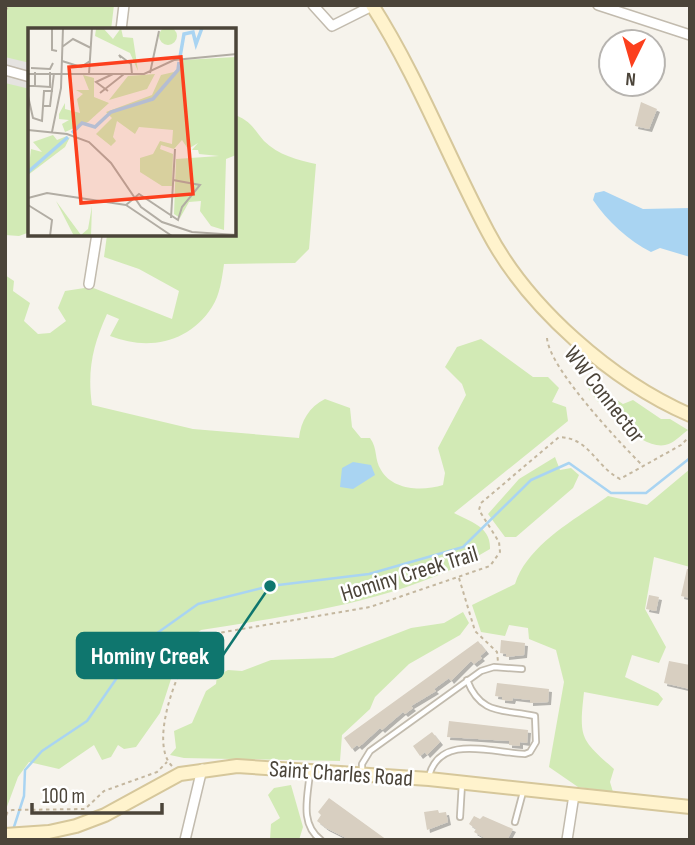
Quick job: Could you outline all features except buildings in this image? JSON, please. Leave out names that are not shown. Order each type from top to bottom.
[{"type":"street","points":[[121,28],[124,5]]},
{"type":"street","points":[[313,5],[331,26],[373,6],[418,82],[489,234],[532,295],[615,374],[684,413]]},
{"type":"street","points":[[598,5],[690,35]]},
{"type":"street","points":[[5,70],[28,76]]},
{"type":"street","points":[[89,284],[97,236]]},
{"type":"street","name":"Saint Charles Road","points":[[5,835],[76,826],[105,815],[180,774],[237,766],[429,779],[690,807]]},
{"type":"street","points":[[184,840],[202,769]]},
{"type":"street","points":[[567,840],[574,795]]},
{"type":"lane","points":[[362,774],[362,764],[370,751],[467,680],[481,671],[498,667],[522,669]]},
{"type":"lane","points":[[429,779],[435,762],[452,750],[473,748],[524,754],[530,752],[537,742],[535,716],[486,708],[473,695],[467,680]]},
{"type":"lane","points":[[310,771],[308,824],[312,833],[321,840]]},
{"type":"lane","points":[[460,817],[462,782]]},
{"type":"lane","points":[[515,822],[523,789]]},
{"type":"path","points":[[5,10],[12,5]]},
{"type":"path","name":"WW Connector","points":[[547,338],[550,349],[583,398],[644,466]]},
{"type":"path","name":"Hominy Creek Trail","points":[[167,761],[164,723],[187,651],[201,636],[370,607],[458,577],[495,561],[500,552],[495,534],[479,510],[481,503],[559,438],[573,438],[585,444],[610,474],[620,478],[681,445],[690,436]]},
{"type":"path","points":[[458,577],[475,631],[497,652],[498,667]]},
{"type":"path","points":[[5,822],[7,813],[12,810],[85,809],[104,791],[157,772],[167,761],[180,774]]},
{"type":"green space","points":[[5,5],[114,5],[111,28],[28,28],[28,233],[19,236],[5,235]]},
{"type":"green space","points":[[236,116],[248,123],[276,150],[295,159],[316,164],[309,249],[295,263],[224,264],[219,292],[212,307],[192,329],[167,341],[139,343],[110,336],[119,319],[107,314],[92,358],[92,405],[193,429],[299,438],[307,415],[325,399],[350,408],[352,427],[361,438],[370,438],[379,466],[386,477],[409,488],[435,487],[443,485],[445,473],[438,448],[466,395],[462,384],[445,367],[457,347],[481,339],[533,377],[548,377],[559,388],[552,402],[566,407],[568,421],[454,513],[483,530],[490,549],[457,567],[387,593],[313,611],[201,630],[182,645],[160,713],[136,747],[124,749],[118,745],[111,757],[102,760],[94,745],[59,769],[29,762],[18,777],[5,812],[5,275],[14,281],[13,291],[30,303],[24,321],[38,334],[50,333],[66,321],[58,308],[65,291],[91,287],[172,319],[179,291],[139,269],[104,257],[107,236],[236,236]]},
{"type":"green space","points":[[597,387],[623,404],[633,400],[661,419],[670,419],[688,430],[665,445],[645,441],[622,426],[601,406],[588,388]]},
{"type":"green space","points":[[555,457],[560,470],[571,468],[579,475],[573,488],[516,537],[505,537],[488,514],[519,479]]},
{"type":"green space","points":[[690,469],[690,567],[654,557],[645,609],[666,647],[659,663],[632,655],[625,677],[658,693],[663,699],[658,706],[584,692],[584,736],[594,751],[614,769],[610,782],[613,792],[578,787],[549,767],[564,682],[556,650],[529,639],[528,628],[509,625],[505,636],[481,632],[472,605],[515,584],[521,570],[542,545],[568,523],[608,496],[647,505]]},
{"type":"green space","points":[[463,612],[469,623],[460,635],[409,664],[375,697],[370,709],[342,735],[340,761],[184,758],[170,755],[176,748],[174,731],[192,723],[206,691],[216,684],[217,676],[228,670],[242,671],[271,660],[333,658],[411,628],[444,623]]},
{"type":"green space","points":[[291,785],[303,827],[299,840],[270,840],[271,824],[280,818],[268,795],[274,788]]},
{"type":"shaded area","points":[[5,57],[28,63],[28,89],[5,83]]},
{"type":"water","points":[[604,191],[643,209],[690,208],[690,257],[660,248],[651,252],[619,230],[593,200],[595,193]]},
{"type":"water","points":[[353,462],[371,465],[375,475],[353,489],[340,487],[342,468]]},
{"type":"waterway","points":[[13,830],[24,796],[25,770],[42,751],[87,721],[139,646],[198,604],[270,586],[369,574],[463,547],[531,480],[569,463],[611,493],[646,493],[690,458]]},
{"type":"place","name":"Hominy Creek","points":[[270,586]]}]
